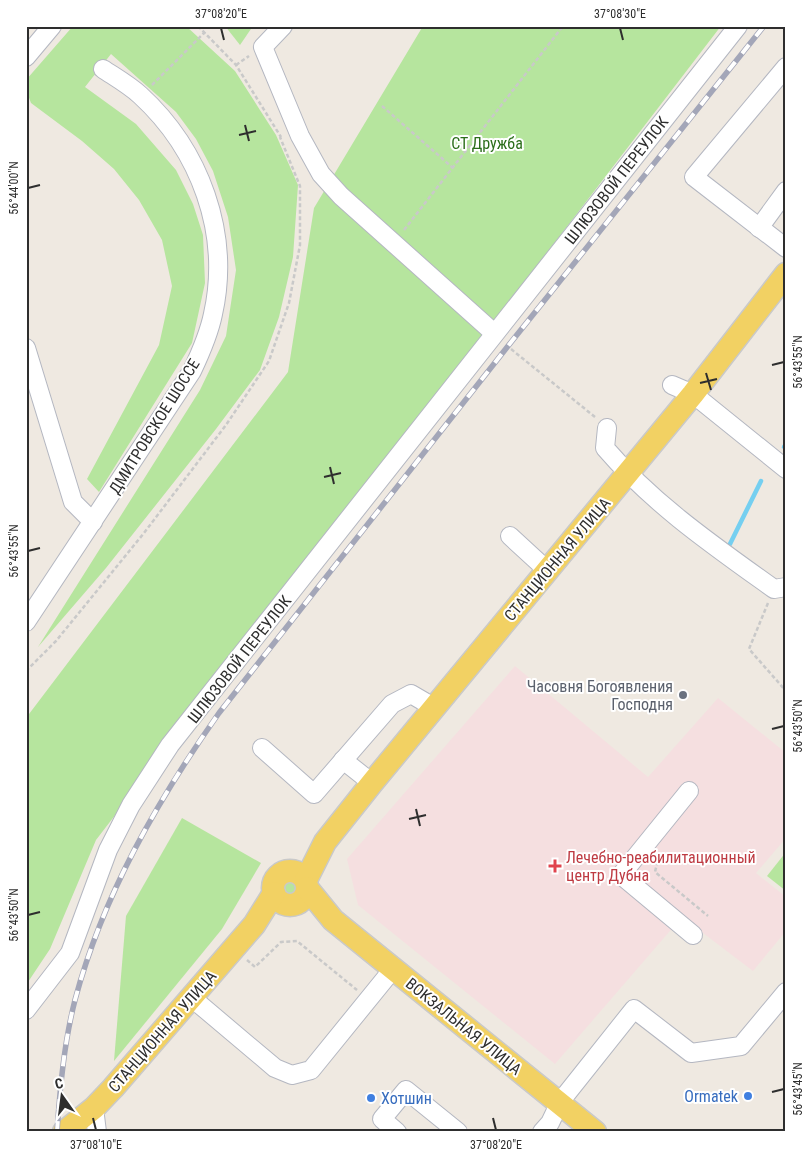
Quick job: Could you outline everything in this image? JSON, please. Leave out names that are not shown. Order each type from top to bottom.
[{"type":"main road","name":"СТАНЦИОННАЯ УЛИЦА","points":[[64,1132],[94,1108],[254,925],[293,890],[325,842],[372,783],[694,394],[786,274]]},
{"type":"main road","name":"ВОКЗАЛЬНАЯ УЛИЦА","points":[[293,890],[333,920],[595,1132]]},
{"type":"street","points":[[26,57],[52,26]]},
{"type":"street","points":[[283,26],[263,47],[300,136],[321,174],[341,196],[494,333]]},
{"type":"street","name":"ШЛЮЗОВОЙ ПЕРЕУЛОК","points":[[26,1010],[70,953],[108,850],[131,805],[170,745],[738,26]]},
{"type":"street","points":[[786,67],[694,177],[786,248]]},
{"type":"street","name":"ДМИТРОВСКОЕ ШОССЕ","points":[[26,622],[192,371],[206,341],[214,313],[217,253],[213,222],[206,192],[196,169],[182,144],[140,95],[103,69]]},
{"type":"street","points":[[760,228],[786,191]]},
{"type":"street","points":[[26,348],[36,387],[73,502],[93,522]]},
{"type":"street","points":[[672,385],[694,394],[786,469]]},
{"type":"street","points":[[607,428],[605,448],[627,474],[686,525],[780,588]]},
{"type":"street","points":[[510,536],[548,571]]},
{"type":"street","points":[[262,748],[314,794],[392,704],[411,694],[435,708]]},
{"type":"street","points":[[343,760],[372,783]]},
{"type":"street","points":[[689,791],[621,875],[693,935]]},
{"type":"street","points":[[192,998],[275,1068],[292,1075],[311,1070],[393,970]]},
{"type":"street","points":[[542,1132],[550,1123],[560,1102],[634,1009],[691,1053],[741,1046],[786,992]]},
{"type":"street","points":[[397,1132],[382,1120],[406,1090],[458,1132]]},
{"type":"street","points":[[94,1108],[97,1132]]},
{"type":"path","points":[[26,671],[56,641],[144,533],[226,425],[270,361],[289,303],[300,245],[300,186],[280,136],[236,65],[198,26]]},
{"type":"path","points":[[394,243],[563,26]]},
{"type":"path","points":[[147,89],[205,32]]},
{"type":"path","points":[[382,106],[453,168]]},
{"type":"path","points":[[280,136],[289,142]]},
{"type":"path","points":[[494,333],[607,428]]},
{"type":"path","points":[[780,588],[749,649],[786,691]]},
{"type":"path","points":[[665,848],[659,855],[655,872],[708,916]]},
{"type":"shaded area","name":"Лечебно-реабилитационный центр Дубна","points":[[515,666],[648,777],[718,698],[786,753],[786,838],[756,873],[786,897],[786,931],[753,971],[682,917],[555,1064],[358,905],[347,859]]},
{"type":"green space","points":[[73,26],[186,26],[235,71],[276,135],[298,185],[293,257],[279,317],[260,370],[106,568],[38,647],[200,390],[226,336],[236,270],[228,217],[213,171],[196,139],[176,112],[111,54],[85,87],[136,124],[176,170],[193,204],[203,235],[205,283],[192,343],[99,492],[87,479],[159,345],[172,286],[162,240],[139,200],[114,169],[82,141],[31,103],[26,90],[26,80]]},
{"type":"green space","points":[[225,26],[253,26],[240,45]]},
{"type":"green space","name":"СТ Дружба","points":[[423,26],[721,26],[96,840],[50,949],[26,985],[26,718],[288,372],[314,208]]},
{"type":"green space","points":[[182,818],[261,863],[222,929],[114,1061],[126,916]]},
{"type":"green space","points":[[786,852],[786,891],[767,876]]},
{"type":"green space","points":[[290,878],[296,881],[299,887],[296,893],[290,896],[284,893],[281,887],[284,881]]},
{"type":"waterway","points":[[730,544],[761,481]]},
{"type":"railway","points":[[57,1132],[65,1049],[75,1000],[87,961],[101,923],[134,850],[174,780],[219,713],[508,346],[764,26]]},
{"type":"place","name":"Часовня Богоявления Господня","points":[[683,695]]},
{"type":"place","name":"Лечебно-реабилитационный центр Дубна","points":[[555,866]]},
{"type":"place","name":"Ormatek","points":[[748,1096]]},
{"type":"place","name":"Хотшин","points":[[371,1098]]}]
